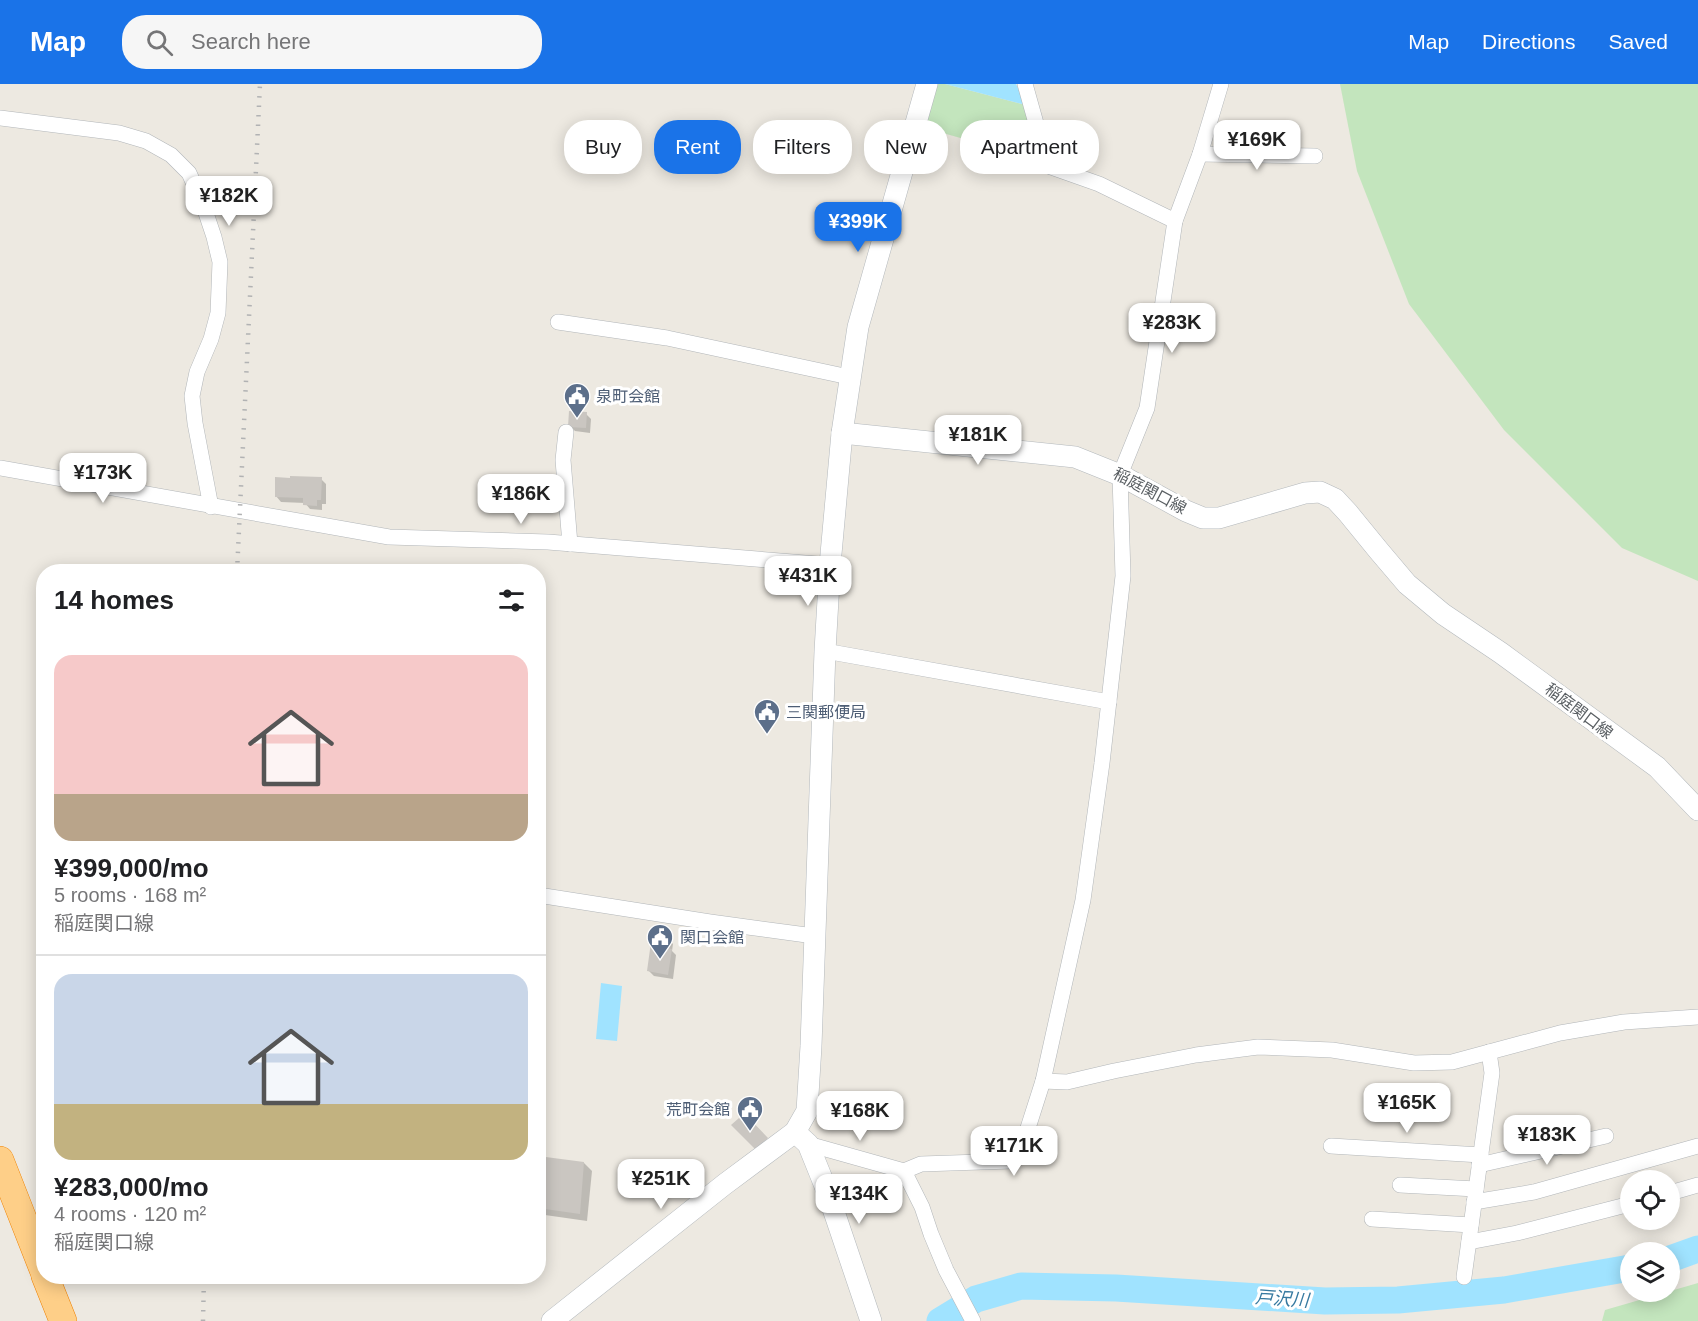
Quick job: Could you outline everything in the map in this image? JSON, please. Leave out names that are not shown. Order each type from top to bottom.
[{"type":"highway","points":[[0,1160],[36,1252]]},
{"type":"highway","points":[[48,1284],[63,1321]]},
{"type":"main road","points":[[871,1321],[827,1191],[802,1138],[807,1111],[811,1046],[825,651],[842,433],[858,327],[927,84]]},
{"type":"main road","name":"稲庭関口線","points":[[842,433],[1075,457],[1120,475],[1203,518],[1219,518],[1305,493],[1320,492],[1335,500],[1416,591],[1443,614],[1502,652],[1596,724],[1657,767],[1698,810]]},
{"type":"main road","points":[[552,1321],[725,1184],[802,1138]]},
{"type":"street","points":[[1024,84],[1048,166],[1099,184],[1175,221]]},
{"type":"street","points":[[802,1138],[904,1171],[921,1164],[1011,1161],[1020,1154],[1043,1081],[1083,900],[1123,576],[1120,475],[1147,408],[1175,221],[1200,154],[1221,84]]},
{"type":"street","points":[[0,117],[119,133],[146,141],[171,155],[189,173],[203,204],[220,262],[218,313],[192,396],[211,507]]},
{"type":"street","points":[[1200,154],[1315,156]]},
{"type":"street","points":[[558,322],[667,338],[849,377]]},
{"type":"street","points":[[566,432],[563,460],[570,544]]},
{"type":"street","points":[[0,468],[389,537],[570,544],[830,565]]},
{"type":"street","points":[[825,651],[1109,702]]},
{"type":"street","points":[[546,896],[814,936]]},
{"type":"street","points":[[1043,1081],[1067,1082],[1184,1058],[1257,1047],[1332,1050],[1414,1063],[1452,1062],[1560,1033],[1613,1024],[1698,1017]]},
{"type":"street","points":[[1464,1277],[1492,1073],[1489,1052]]},
{"type":"street","points":[[1331,1146],[1480,1160],[1606,1136]]},
{"type":"street","points":[[1400,1185],[1475,1195],[1534,1192],[1698,1146]]},
{"type":"street","points":[[904,1171],[922,1208],[946,1270],[973,1321]]},
{"type":"street","points":[[1680,1190],[1698,1185]]},
{"type":"street","points":[[1469,1242],[1517,1233],[1620,1207]]},
{"type":"street","points":[[1372,1219],[1471,1225]]},
{"type":"green space","points":[[930,84],[945,84],[1026,105],[1030,120],[960,120],[960,138],[948,134],[948,120],[920,120]]},
{"type":"green space","points":[[1340,84],[1698,84],[1698,581],[1622,548],[1504,430],[1409,304],[1357,171]]},
{"type":"green space","points":[[1698,1283],[1698,1321],[1602,1321],[1605,1310],[1633,1302],[1680,1302],[1680,1288]]},
{"type":"water","points":[[945,84],[1016,84],[1026,105]]},
{"type":"water","points":[[601,983],[622,986],[617,1041],[596,1039]]},
{"type":"building","name":"泉町会館","points":[[569,411],[587,412],[586,428],[568,427]]},
{"type":"building","points":[[290,476],[322,477],[321,500],[317,500],[317,506],[303,505],[303,498],[275,497],[275,477],[290,478]]},
{"type":"building","name":"関口会館","points":[[652,935],[669,937],[667,948],[672,949],[668,975],[647,971]]},
{"type":"building","name":"荒町会館","points":[[747,1116],[768,1138],[756,1150],[731,1125],[739,1118],[742,1121]]},
{"type":"building","points":[[546,1157],[584,1162],[580,1214],[546,1209]]},
{"type":"waterway","name":"戸沢川","points":[[1680,1255],[1698,1249]]},
{"type":"waterway","name":"戸沢川","points":[[940,1321],[976,1299],[1021,1286],[1116,1288],[1325,1301],[1398,1300],[1504,1290],[1620,1270]]},
{"type":"railway","points":[[237,564],[260,84]]},
{"type":"railway","points":[[203,1321],[204,1284]]},
{"type":"place","name":"泉町会館","points":[[577,419]]},
{"type":"place","name":"三関郵便局","points":[[767,735]]},
{"type":"place","name":"関口会館","points":[[660,960]]},
{"type":"place","name":"荒町会館","points":[[750,1132]]}]
